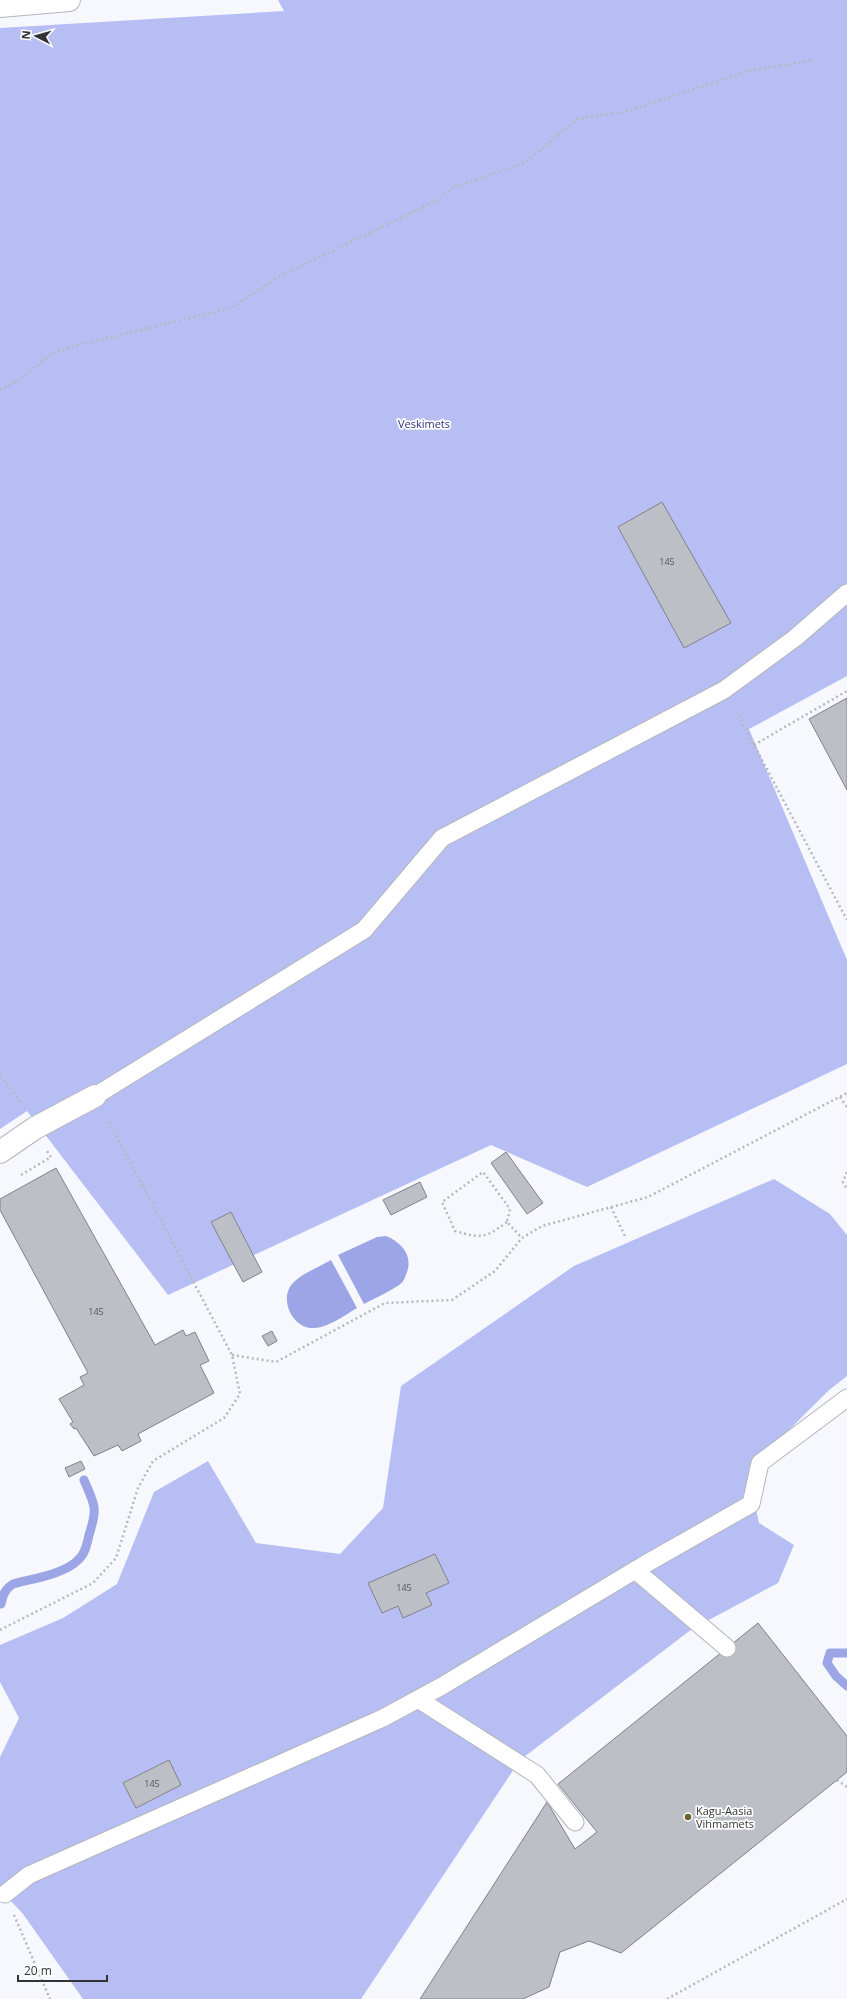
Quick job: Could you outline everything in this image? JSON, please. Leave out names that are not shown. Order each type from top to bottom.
[{"type":"street","points":[[0,6],[69,0]]},
{"type":"street","points":[[0,1152],[35,1128],[96,1096]]},
{"type":"lane","points":[[96,1096],[364,930],[442,838],[724,690],[795,638],[847,593]]},
{"type":"lane","points":[[5,1894],[30,1875],[383,1718],[418,1699],[635,1570],[751,1504],[760,1463],[847,1398]]},
{"type":"lane","points":[[635,1570],[727,1648]]},
{"type":"lane","points":[[418,1699],[537,1775],[576,1822]]},
{"type":"path","points":[[0,390],[20,380],[51,354],[58,351],[230,308],[279,277],[435,201],[454,187],[526,162],[577,119],[629,111],[749,71],[813,60]]},
{"type":"path","points":[[724,690],[847,920]]},
{"type":"path","points":[[754,745],[847,691]]},
{"type":"path","points":[[0,1077],[14,1092]]},
{"type":"path","points":[[232,1355],[276,1362],[385,1303],[452,1300],[495,1271],[522,1238],[542,1226],[648,1197],[847,1093]]},
{"type":"path","points":[[0,1630],[93,1583],[116,1558],[138,1488],[153,1461],[224,1418],[240,1394],[232,1355],[96,1096]]},
{"type":"path","points":[[840,1097],[847,1107]]},
{"type":"path","points":[[484,1172],[510,1209],[507,1222],[490,1235],[471,1236],[455,1231],[442,1202],[484,1172]]},
{"type":"path","points":[[847,1172],[843,1182],[847,1189]]},
{"type":"path","points":[[611,1207],[625,1236]]},
{"type":"path","points":[[507,1222],[522,1238]]},
{"type":"path","points":[[837,1780],[847,1787]]},
{"type":"path","points":[[5,1894],[50,1999]]},
{"type":"path","points":[[667,1999],[847,1899]]},
{"type":"green space","name":"Veskimets","points":[[278,0],[847,0],[847,676],[749,729],[847,960],[847,1064],[587,1187],[491,1145],[168,1295],[27,1111],[0,1129],[0,28],[284,11]]},
{"type":"green space","points":[[774,1179],[830,1214],[847,1235],[847,1376],[828,1391],[769,1450],[755,1505],[759,1523],[794,1545],[778,1583],[692,1629],[520,1760],[361,1999],[83,1999],[23,1914],[0,1889],[0,1757],[19,1718],[0,1682],[0,1645],[63,1618],[117,1584],[154,1492],[208,1461],[256,1543],[340,1554],[383,1508],[401,1386],[574,1266]]},
{"type":"shaded area","points":[[386,1236],[401,1246],[407,1255],[407,1272],[401,1284],[364,1304],[338,1255],[377,1237]]},
{"type":"shaded area","points":[[331,1260],[357,1308],[326,1325],[315,1328],[307,1327],[294,1319],[290,1312],[287,1304],[289,1289],[294,1282],[302,1276]]},
{"type":"building","points":[[662,502],[731,623],[684,648],[618,527]]},
{"type":"building","points":[[847,698],[847,790],[809,719]]},
{"type":"building","points":[[506,1152],[543,1203],[527,1214],[491,1163]]},
{"type":"building","points":[[56,1168],[155,1345],[183,1330],[186,1336],[195,1332],[209,1361],[200,1365],[214,1393],[138,1434],[141,1441],[122,1451],[118,1445],[94,1456],[76,1428],[74,1429],[70,1424],[73,1422],[59,1399],[84,1385],[80,1377],[88,1373],[0,1210],[0,1199]]},
{"type":"building","points":[[420,1182],[427,1197],[391,1215],[383,1200]]},
{"type":"building","points":[[231,1212],[262,1272],[243,1282],[211,1222]]},
{"type":"building","points":[[272,1331],[277,1341],[268,1346],[262,1336]]},
{"type":"building","points":[[81,1461],[85,1469],[69,1477],[65,1468]]},
{"type":"building","points":[[435,1554],[449,1583],[426,1593],[432,1605],[403,1618],[398,1606],[382,1613],[368,1583]]},
{"type":"building","name":"Kagu-Aasia Vihmamets","points":[[758,1623],[847,1736],[847,1772],[621,1953],[589,1941],[560,1952],[549,1987],[523,1999],[420,1999],[547,1802],[575,1849],[597,1832],[558,1784]]},
{"type":"building","points":[[169,1760],[181,1785],[136,1808],[123,1783]]},
{"type":"waterway","points":[[1,1604],[5,1592],[13,1584],[65,1569],[72,1565],[82,1555],[94,1518],[93,1501],[84,1480]]},
{"type":"waterway","points":[[847,1653],[830,1653],[827,1663],[836,1676],[847,1686]]},
{"type":"place","name":"Kagu-Aasia Vihmamets","points":[[688,1817]]}]
